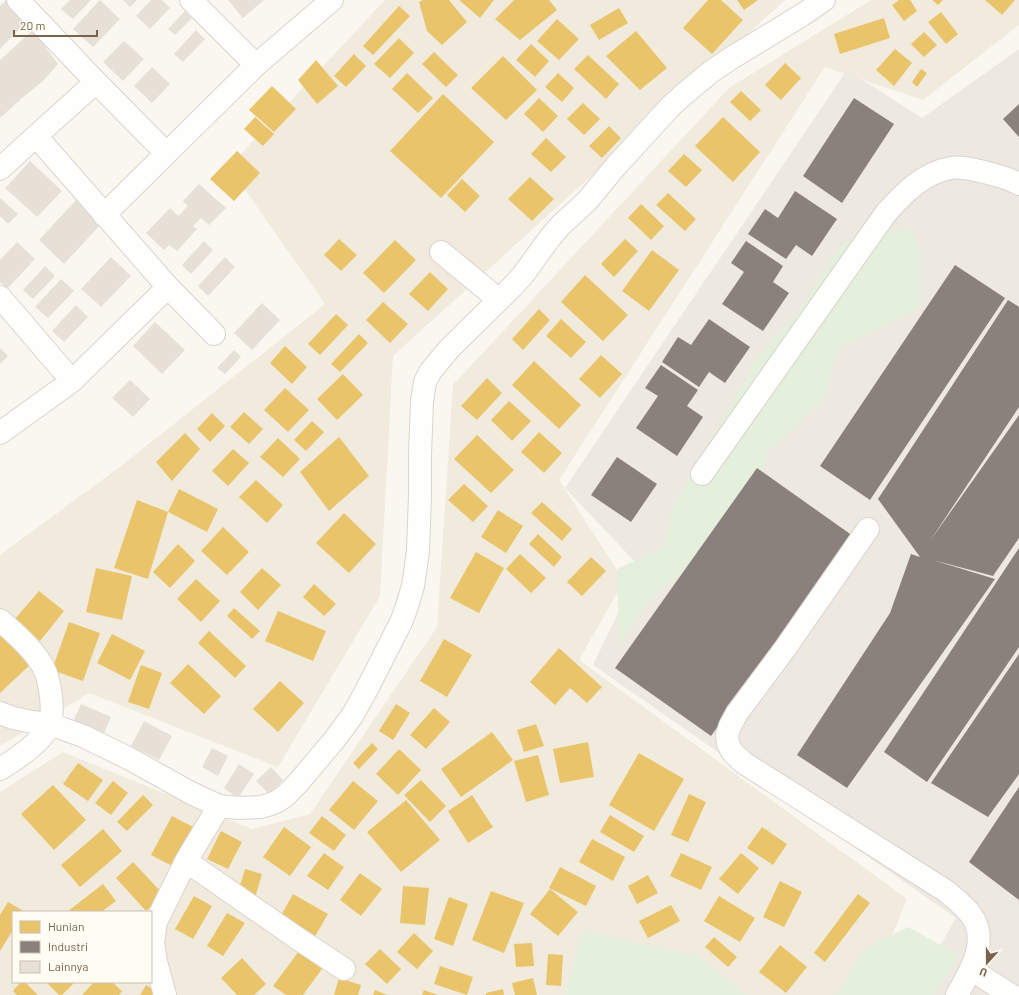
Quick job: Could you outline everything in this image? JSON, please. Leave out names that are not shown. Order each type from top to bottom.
[{"type":"street","points":[[18,0],[166,153]]},
{"type":"street","points":[[191,0],[256,65]]},
{"type":"street","points":[[104,215],[256,65],[332,0]]},
{"type":"street","points":[[0,713],[13,718],[50,724],[83,736],[130,759],[190,793],[219,806],[239,808],[261,807],[282,798],[298,783],[344,728],[360,704],[402,620],[413,586],[418,545],[422,401],[425,382],[430,372],[449,349],[523,275],[560,226],[587,201],[616,166],[671,106],[712,71],[824,0]]},
{"type":"street","points":[[0,169],[96,82]]},
{"type":"street","points":[[36,136],[104,215],[214,334]]},
{"type":"street","points":[[702,474],[886,213],[903,195],[919,182],[933,174],[952,168],[989,173],[1017,182]]},
{"type":"street","points":[[441,252],[499,300]]},
{"type":"street","points":[[0,433],[72,381],[168,286]]},
{"type":"street","points":[[0,297],[72,381]]},
{"type":"street","points":[[868,529],[784,650],[737,713],[727,735],[728,744],[733,753],[744,763],[946,892],[962,904],[972,916],[978,928],[979,940],[977,954],[972,970],[957,995]]},
{"type":"street","points":[[0,620],[39,660],[46,672],[52,704],[50,724],[43,735],[28,751],[0,769]]},
{"type":"street","points":[[165,995],[156,962],[153,943],[156,922],[186,861],[219,806]]},
{"type":"street","points":[[186,861],[344,969]]},
{"type":"street","points":[[972,970],[1011,995]]},
{"type":"shaded area","points":[[385,0],[785,0],[393,356],[380,596],[278,767],[89,693],[0,746],[0,555],[121,466],[325,304],[229,167]]},
{"type":"shaded area","points":[[871,0],[1019,0],[1019,25],[923,100],[825,67],[559,480],[624,581],[579,660],[907,899],[868,995],[0,995],[0,792],[63,752],[252,829],[310,814],[437,627],[453,385],[729,88]]},
{"type":"shaded area","points":[[1019,49],[1019,995],[911,995],[956,918],[593,665],[640,567],[565,488],[847,70],[922,118]]},
{"type":"green space","points":[[910,228],[920,247],[920,307],[839,348],[823,400],[768,451],[759,496],[724,541],[652,596],[619,645],[617,569],[663,547],[672,508],[758,357],[798,312],[843,242]]},
{"type":"green space","points":[[908,927],[959,955],[934,995],[836,995],[865,949]]},
{"type":"green space","points":[[582,931],[698,956],[746,995],[565,995]]},
{"type":"building: Hunian","points":[[423,0],[449,0],[467,22],[442,45],[427,31],[419,2]]},
{"type":"building: Hunian","points":[[459,0],[494,0],[480,18]]},
{"type":"building: Hunian","points":[[514,0],[549,0],[557,10],[520,40],[495,19]]},
{"type":"building: Hunian","points":[[708,0],[721,0],[743,20],[712,54],[683,28]]},
{"type":"building: Hunian","points":[[737,0],[758,0],[744,10]]},
{"type":"building: Hunian","points":[[899,0],[910,0],[917,11],[904,21],[892,5]]},
{"type":"building: Hunian","points":[[932,0],[943,0],[938,5]]},
{"type":"building: Hunian","points":[[985,0],[1015,0],[1002,15]]},
{"type":"building: Hunian","points":[[399,6],[410,16],[373,55],[363,46]]},
{"type":"building: Hunian","points":[[619,8],[628,23],[599,40],[590,25]]},
{"type":"building: Hunian","points":[[941,12],[958,34],[946,44],[928,22]]},
{"type":"building: Hunian","points":[[884,18],[890,38],[840,54],[834,34]]},
{"type":"building: Hunian","points":[[557,19],[579,39],[559,60],[537,41]]},
{"type":"building: Hunian","points":[[636,31],[667,68],[640,90],[606,56]]},
{"type":"building: Hunian","points":[[924,32],[937,45],[924,57],[911,44]]},
{"type":"building: Hunian","points":[[399,38],[414,53],[390,78],[374,64]]},
{"type":"building: Hunian","points":[[531,44],[549,61],[535,77],[516,60]]},
{"type":"building: Hunian","points":[[895,49],[912,63],[894,86],[876,70]]},
{"type":"building: Hunian","points":[[434,52],[458,75],[446,87],[422,64]]},
{"type":"building: Hunian","points":[[354,54],[366,66],[346,87],[334,76]]},
{"type":"building: Hunian","points":[[588,55],[619,84],[606,99],[574,69]]},
{"type":"building: Hunian","points":[[503,56],[537,90],[506,120],[471,88]]},
{"type":"building: Hunian","points":[[316,60],[338,86],[317,104],[298,80]]},
{"type":"building: Hunian","points":[[785,63],[801,78],[781,100],[765,85]]},
{"type":"building: Hunian","points":[[921,69],[927,73],[917,87],[912,82]]},
{"type":"building: Hunian","points":[[407,73],[433,98],[418,113],[392,89]]},
{"type":"building: Hunian","points":[[558,73],[574,88],[562,102],[545,87]]},
{"type":"building: Hunian","points":[[272,86],[296,109],[274,132],[249,110]]},
{"type":"building: Hunian","points":[[741,91],[761,110],[750,121],[730,102]]},
{"type":"building: Hunian","points":[[443,94],[494,142],[441,198],[390,151]]},
{"type":"building: Hunian","points":[[539,98],[558,116],[543,132],[524,114]]},
{"type":"building: Hunian","points":[[583,103],[600,119],[584,135],[567,119]]},
{"type":"building: Hunian","points":[[255,117],[274,134],[263,146],[244,129]]},
{"type":"building: Hunian","points":[[723,117],[760,152],[733,182],[695,146]]},
{"type":"building: Hunian","points":[[609,126],[621,138],[602,158],[589,146]]},
{"type":"building: Hunian","points":[[546,138],[566,157],[551,172],[531,154]]},
{"type":"building: Hunian","points":[[237,151],[260,173],[234,201],[210,179]]},
{"type":"building: Hunian","points":[[684,154],[702,170],[686,187],[668,171]]},
{"type":"building: Hunian","points":[[530,177],[554,199],[532,221],[508,199]]},
{"type":"building: Hunian","points":[[462,179],[480,196],[465,212],[447,195]]},
{"type":"building: Hunian","points":[[668,193],[696,219],[685,231],[656,205]]},
{"type":"building: Hunian","points":[[641,204],[664,226],[651,240],[628,218]]},
{"type":"building: Hunian","points":[[339,239],[357,255],[341,271],[324,255]]},
{"type":"building: Hunian","points":[[625,239],[638,251],[614,277],[601,264]]},
{"type":"building: Hunian","points":[[395,240],[416,260],[384,293],[363,273]]},
{"type":"building: Hunian","points":[[652,250],[679,270],[649,311],[622,291]]},
{"type":"building: Hunian","points":[[430,272],[448,289],[428,311],[409,294]]},
{"type":"building: Hunian","points":[[585,275],[628,315],[603,341],[561,302]]},
{"type":"building: Hunian","points":[[383,302],[408,324],[390,343],[366,320]]},
{"type":"building: Hunian","points":[[539,309],[550,320],[523,350],[512,339]]},
{"type":"building: Hunian","points":[[336,314],[348,325],[320,355],[308,344]]},
{"type":"building: Hunian","points":[[561,319],[586,342],[571,358],[546,336]]},
{"type":"building: Hunian","points":[[359,334],[368,343],[340,372],[331,364]]},
{"type":"building: Hunian","points":[[285,346],[307,367],[292,384],[270,363]]},
{"type":"building: Hunian","points":[[601,355],[622,374],[600,398],[579,379]]},
{"type":"building: Hunian","points":[[534,361],[581,405],[559,429],[512,385]]},
{"type":"building: Hunian","points":[[343,374],[363,395],[337,420],[317,399]]},
{"type":"building: Hunian","points":[[487,378],[502,393],[477,420],[461,406]]},
{"type":"building: Hunian","points":[[285,388],[309,410],[288,432],[264,410]]},
{"type":"building: Hunian","points":[[509,401],[531,421],[512,441],[491,420]]},
{"type":"building: Hunian","points":[[244,412],[263,429],[249,444],[230,427]]},
{"type":"building: Hunian","points":[[212,413],[225,426],[210,442],[197,429]]},
{"type":"building: Hunian","points":[[312,421],[324,432],[306,451],[294,440]]},
{"type":"building: Hunian","points":[[539,432],[562,453],[544,473],[521,452]]},
{"type":"building: Hunian","points":[[185,433],[200,449],[172,481],[156,462]]},
{"type":"building: Hunian","points":[[477,435],[514,470],[491,493],[454,459]]},
{"type":"building: Hunian","points":[[339,437],[369,476],[329,511],[300,472]]},
{"type":"building: Hunian","points":[[278,438],[300,459],[283,477],[260,457]]},
{"type":"building: Hunian","points":[[233,449],[249,463],[228,486],[212,471]]},
{"type":"building: Hunian","points":[[256,480],[283,505],[267,523],[239,497]]},
{"type":"building: Hunian","points":[[464,484],[488,506],[473,522],[448,500]]},
{"type":"building: Hunian","points":[[179,489],[218,509],[207,532],[168,512]]},
{"type":"building: Hunian","points":[[137,500],[168,512],[148,579],[114,568]]},
{"type":"building: Hunian","points":[[542,502],[572,529],[562,541],[531,513]]},
{"type":"building: Hunian","points":[[498,510],[523,526],[506,553],[481,537]]},
{"type":"building: Hunian","points":[[344,513],[376,544],[349,573],[316,543]]},
{"type":"building: Hunian","points":[[223,527],[249,552],[227,575],[201,551]]},
{"type":"building: Hunian","points":[[538,534],[562,557],[554,567],[529,544]]},
{"type":"building: Hunian","points":[[178,544],[195,561],[170,588],[153,572]]},
{"type":"building: Hunian","points":[[476,552],[504,568],[479,613],[450,598]]},
{"type":"building: Hunian","points":[[520,554],[546,578],[531,593],[506,569]]},
{"type":"building: Hunian","points":[[591,557],[606,571],[582,596],[567,582]]},
{"type":"building: Hunian","points":[[96,568],[132,576],[122,620],[86,612]]},
{"type":"building: Hunian","points":[[262,568],[281,585],[258,610],[240,592]]},
{"type":"building: Hunian","points":[[196,579],[220,601],[201,622],[177,599]]},
{"type":"building: Hunian","points":[[314,584],[336,604],[324,616],[303,597]]},
{"type":"building: Hunian","points":[[39,591],[64,611],[40,641],[14,620]]},
{"type":"building: Hunian","points":[[234,608],[260,631],[252,639],[227,616]]},
{"type":"building: Hunian","points":[[278,611],[326,631],[313,661],[265,641]]},
{"type":"building: Hunian","points":[[69,622],[100,633],[83,681],[52,670]]},
{"type":"building: Hunian","points":[[0,628],[33,662],[0,693]]},
{"type":"building: Hunian","points":[[209,631],[246,666],[235,678],[198,643]]},
{"type":"building: Hunian","points":[[112,634],[145,651],[130,680],[97,663]]},
{"type":"building: Hunian","points":[[444,639],[472,655],[447,697],[420,681]]},
{"type":"building: Hunian","points":[[559,648],[602,687],[587,703],[570,688],[555,705],[530,682]]},
{"type":"building: Hunian","points":[[188,664],[221,696],[204,714],[170,683]]},
{"type":"building: Hunian","points":[[141,665],[162,673],[149,709],[128,702]]},
{"type":"building: Hunian","points":[[280,681],[304,703],[278,732],[253,709]]},
{"type":"building: Hunian","points":[[396,704],[410,713],[393,740],[379,731]]},
{"type":"building: Hunian","points":[[434,708],[450,722],[426,749],[410,735]]},
{"type":"building: Hunian","points":[[536,724],[544,746],[524,752],[517,730]]},
{"type":"building: Hunian","points":[[492,732],[513,760],[461,797],[441,769]]},
{"type":"building: Hunian","points":[[588,742],[594,777],[560,783],[553,749]]},
{"type":"building: Hunian","points":[[372,743],[378,749],[359,769],[353,763]]},
{"type":"building: Hunian","points":[[399,749],[421,770],[398,795],[376,774]]},
{"type":"building: Hunian","points":[[639,753],[684,779],[654,831],[609,805]]},
{"type":"building: Hunian","points":[[538,755],[549,795],[526,802],[514,761]]},
{"type":"building: Hunian","points":[[78,763],[103,780],[88,801],[63,784]]},
{"type":"building: Hunian","points":[[421,780],[446,806],[430,822],[404,795]]},
{"type":"building: Hunian","points":[[113,781],[128,793],[111,815],[95,803]]},
{"type":"building: Hunian","points":[[353,781],[378,801],[354,830],[329,810]]},
{"type":"building: Hunian","points":[[53,785],[86,820],[54,850],[21,814]]},
{"type":"building: Hunian","points":[[689,794],[706,802],[688,842],[671,835]]},
{"type":"building: Hunian","points":[[143,795],[153,805],[127,831],[117,822]]},
{"type":"building: Hunian","points":[[472,795],[493,827],[468,843],[448,811]]},
{"type":"building: Hunian","points":[[406,800],[440,840],[401,872],[367,832]]},
{"type":"building: Hunian","points":[[610,815],[644,836],[634,852],[600,832]]},
{"type":"building: Hunian","points":[[172,816],[195,828],[174,867],[151,855]]},
{"type":"building: Hunian","points":[[322,816],[346,835],[334,851],[309,833]]},
{"type":"building: Hunian","points":[[284,827],[311,847],[290,876],[263,857]]},
{"type":"building: Hunian","points":[[762,827],[787,844],[773,865],[747,848]]},
{"type":"building: Hunian","points":[[103,829],[122,851],[80,887],[61,865]]},
{"type":"building: Hunian","points":[[221,831],[242,842],[228,869],[207,859]]},
{"type":"building: Hunian","points":[[592,839],[625,857],[613,881],[579,862]]},
{"type":"building: Hunian","points":[[324,853],[344,867],[328,890],[307,876]]},
{"type":"building: Hunian","points":[[681,853],[712,867],[701,890],[670,876]]},
{"type":"building: Hunian","points":[[741,853],[759,868],[738,894],[719,879]]},
{"type":"building: Hunian","points":[[133,862],[164,895],[146,911],[116,878]]},
{"type":"building: Hunian","points":[[560,867],[596,886],[586,906],[549,888]]},
{"type":"building: Hunian","points":[[245,869],[262,874],[255,898],[238,892]]},
{"type":"building: Hunian","points":[[360,873],[382,889],[361,916],[340,900]]},
{"type":"building: Hunian","points":[[648,875],[658,893],[637,904],[628,886]]},
{"type":"building: Hunian","points":[[780,881],[802,892],[784,927],[763,917]]},
{"type":"building: Hunian","points":[[103,884],[116,901],[102,911],[68,911]]},
{"type":"building: Hunian","points":[[403,886],[429,888],[425,925],[400,923]]},
{"type":"building: Hunian","points":[[550,889],[578,912],[558,936],[530,914]]},
{"type":"building: Hunian","points":[[491,891],[524,903],[504,953],[472,940]]},
{"type":"building: Hunian","points":[[293,894],[328,914],[314,938],[279,919]]},
{"type":"building: Hunian","points":[[858,894],[870,903],[825,962],[814,953]]},
{"type":"building: Hunian","points":[[194,896],[212,906],[193,939],[175,929]]},
{"type":"building: Hunian","points":[[719,896],[755,918],[740,942],[704,921]]},
{"type":"building: Hunian","points":[[449,897],[468,904],[453,946],[434,939]]},
{"type":"building: Hunian","points":[[8,902],[23,911],[12,911],[12,932],[0,951],[0,915]]},
{"type":"building: Hunian","points":[[671,905],[680,921],[648,938],[639,921]]},
{"type":"building: Hunian","points":[[227,913],[245,923],[223,956],[207,946]]},
{"type":"building: Hunian","points":[[414,933],[433,951],[417,969],[397,952]]},
{"type":"building: Hunian","points":[[714,937],[737,957],[728,967],[705,947]]},
{"type":"building: Hunian","points":[[532,943],[534,966],[516,967],[514,944]]},
{"type":"building: Hunian","points":[[780,945],[807,967],[786,993],[759,972]]},
{"type":"building: Hunian","points":[[380,949],[401,969],[387,984],[365,964]]},
{"type":"building: Hunian","points":[[299,951],[322,969],[303,995],[286,995],[273,986]]},
{"type":"building: Hunian","points":[[548,954],[563,955],[561,986],[546,985]]},
{"type":"building: Hunian","points":[[242,958],[266,984],[254,995],[237,995],[221,978]]},
{"type":"building: Hunian","points":[[440,966],[473,977],[467,995],[434,984]]},
{"type":"building: Hunian","points":[[339,978],[361,985],[358,995],[334,995]]},
{"type":"building: Hunian","points":[[533,978],[537,995],[515,995],[512,983]]},
{"type":"building: Hunian","points":[[20,983],[26,983],[38,995],[17,995],[13,991]]},
{"type":"building: Hunian","points":[[47,983],[74,983],[62,995],[59,995]]},
{"type":"building: Hunian","points":[[93,983],[113,983],[122,991],[119,995],[82,995]]},
{"type":"building: Hunian","points":[[146,985],[159,993],[158,995],[140,995]]},
{"type":"building: Hunian","points":[[503,989],[504,995],[486,995],[486,993]]},
{"type":"building: Hunian","points":[[375,990],[387,995],[373,995]]},
{"type":"building: Hunian","points":[[424,990],[438,995],[422,995]]},
{"type":"building: Industri","points":[[854,98],[894,124],[842,203],[803,176]]},
{"type":"building: Industri","points":[[1019,104],[1019,137],[1003,119]]},
{"type":"building: Industri","points":[[795,191],[837,219],[812,256],[796,245],[786,259],[748,234],[765,209],[778,218]]},
{"type":"building: Industri","points":[[746,241],[783,266],[773,282],[789,293],[763,331],[722,304],[744,272],[731,263]]},
{"type":"building: Industri","points":[[955,265],[1005,298],[870,500],[820,466]]},
{"type":"building: Industri","points":[[1008,300],[1019,307],[1019,407],[930,541],[1019,415],[1019,538],[993,576],[933,560],[995,579],[847,788],[797,755],[890,613],[911,554],[920,557],[878,499]]},
{"type":"building: Industri","points":[[709,319],[750,347],[725,383],[709,372],[699,387],[662,362],[678,337],[691,345]]},
{"type":"building: Industri","points":[[661,365],[698,390],[687,406],[703,417],[677,456],[636,428],[658,396],[645,388]]},
{"type":"building: Industri","points":[[617,457],[657,484],[631,522],[591,495]]},
{"type":"building: Industri","points":[[757,468],[853,536],[711,736],[615,668]]},
{"type":"building: Industri","points":[[1019,548],[1019,647],[927,782],[884,752]]},
{"type":"building: Industri","points":[[1019,654],[1019,774],[988,817],[931,783]]},
{"type":"building: Industri","points":[[1019,787],[1019,900],[969,862]]},
{"type":"building: Lainnya","points":[[6,0],[28,20],[0,49],[0,6]]},
{"type":"building: Lainnya","points":[[70,0],[91,0],[73,19],[61,9]]},
{"type":"building: Lainnya","points":[[100,0],[120,19],[93,47],[73,29]]},
{"type":"building: Lainnya","points":[[123,0],[137,0],[130,7]]},
{"type":"building: Lainnya","points":[[151,0],[162,0],[170,8],[150,29],[136,16]]},
{"type":"building: Lainnya","points":[[228,0],[264,0],[243,18]]},
{"type":"building: Lainnya","points":[[185,11],[192,18],[175,35],[168,29]]},
{"type":"building: Lainnya","points":[[33,30],[58,64],[43,81],[0,118],[0,60]]},
{"type":"building: Lainnya","points":[[196,30],[205,39],[183,62],[174,54]]},
{"type":"building: Lainnya","points":[[124,41],[144,59],[123,81],[103,62]]},
{"type":"building: Lainnya","points":[[152,67],[170,84],[152,103],[134,86]]},
{"type":"building: Lainnya","points":[[30,161],[62,191],[37,217],[5,188]]},
{"type":"building: Lainnya","points":[[199,184],[226,208],[209,225],[201,218],[193,226],[197,229],[177,251],[169,245],[164,250],[146,233],[170,208],[178,216],[188,206],[183,201]]},
{"type":"building: Lainnya","points":[[0,198],[18,214],[8,224],[0,216]]},
{"type":"building: Lainnya","points":[[78,198],[103,222],[64,264],[39,240]]},
{"type":"building: Lainnya","points":[[204,241],[213,250],[191,274],[182,265]]},
{"type":"building: Lainnya","points":[[17,242],[35,259],[7,289],[0,282],[0,260]]},
{"type":"building: Lainnya","points":[[111,257],[131,276],[101,307],[81,289]]},
{"type":"building: Lainnya","points":[[225,257],[235,267],[208,296],[198,286]]},
{"type":"building: Lainnya","points":[[45,266],[55,276],[33,299],[23,290]]},
{"type":"building: Lainnya","points":[[61,279],[74,291],[48,318],[35,307]]},
{"type":"building: Lainnya","points":[[262,303],[280,320],[252,350],[234,333]]},
{"type":"building: Lainnya","points":[[76,305],[88,317],[64,342],[52,331]]},
{"type":"building: Lainnya","points":[[155,322],[185,350],[162,374],[133,346]]},
{"type":"building: Lainnya","points":[[0,348],[8,356],[0,364]]},
{"type":"building: Lainnya","points":[[234,350],[241,357],[225,374],[217,368]]},
{"type":"building: Lainnya","points":[[130,380],[150,399],[133,417],[112,398]]},
{"type":"building: Lainnya","points":[[81,704],[111,717],[102,738],[72,724]]},
{"type":"building: Lainnya","points":[[144,721],[172,736],[159,760],[131,746]]},
{"type":"building: Lainnya","points":[[212,748],[228,756],[218,776],[202,767]]},
{"type":"building: Lainnya","points":[[239,764],[254,774],[238,798],[224,788]]},
{"type":"building: Lainnya","points":[[271,767],[283,780],[269,794],[256,781]]}]
